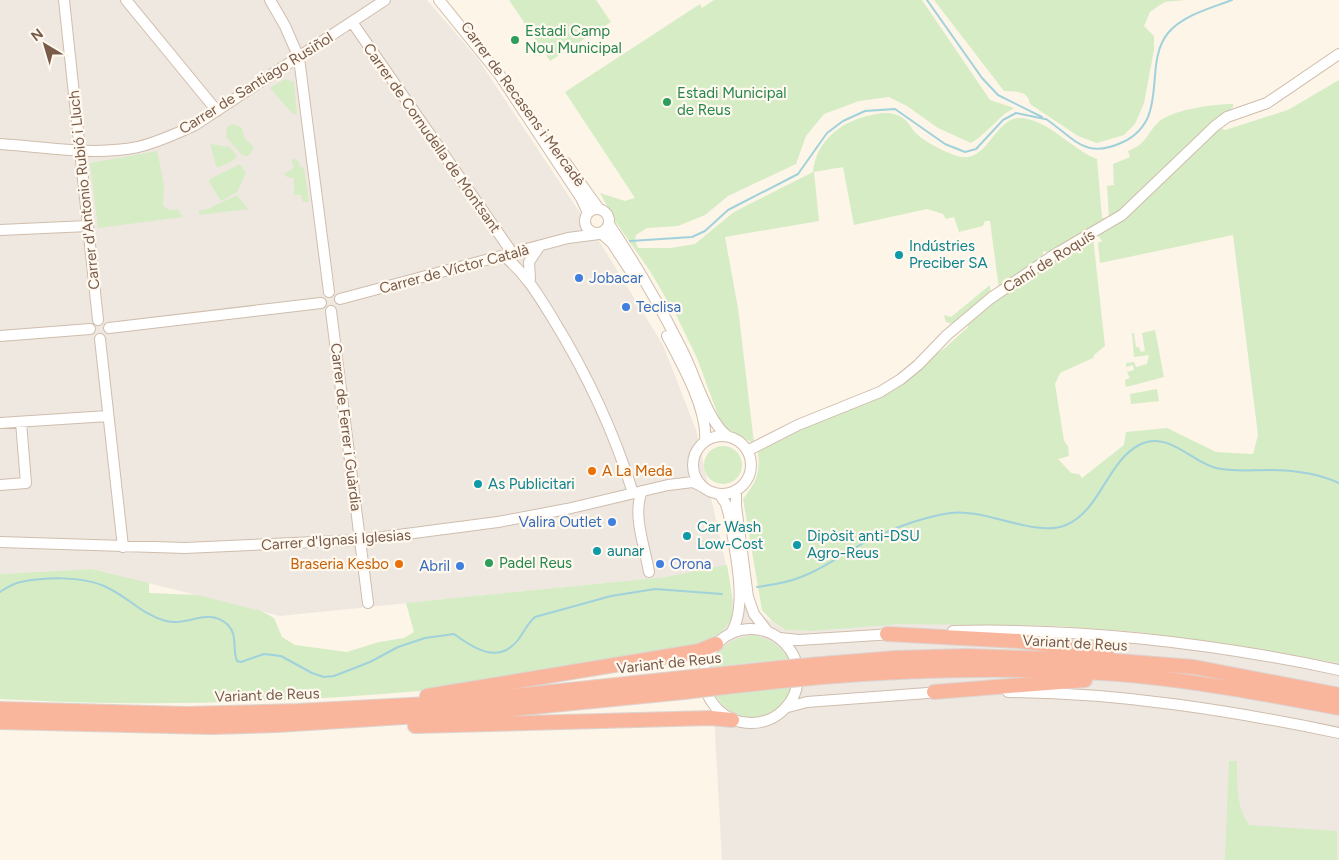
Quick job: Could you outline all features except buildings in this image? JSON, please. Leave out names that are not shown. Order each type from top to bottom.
[{"type":"highway","points":[[888,634],[1019,641],[1170,658],[1194,667]]},
{"type":"highway","points":[[298,711],[413,698],[699,651],[716,644]]},
{"type":"highway","name":"Variant de Reus","points":[[0,709],[187,714],[298,711],[446,703],[724,681],[822,670],[896,658],[966,656],[1044,657],[1194,667],[1339,695]]},
{"type":"highway","name":"Variant de Reus","points":[[822,670],[1042,670],[1120,674],[1260,692],[1339,708]]},
{"type":"highway","points":[[934,692],[1079,680],[1207,686]]},
{"type":"highway","name":"Variant de Reus","points":[[0,722],[212,726],[277,725],[483,712],[683,685]]},
{"type":"highway","points":[[277,725],[328,729],[682,718],[732,720]]},
{"type":"street","name":"Carrer d'Antonio Rubió i Lluch","points":[[64,0],[98,320]]},
{"type":"street","points":[[126,0],[217,111]]},
{"type":"street","points":[[270,0],[285,26],[299,58],[329,292]]},
{"type":"street","name":"Carrer de Santiago Rusiñol","points":[[0,144],[79,150],[136,147],[171,137],[217,111],[385,0]]},
{"type":"street","name":"Carrer de Recasens i Mercadè","points":[[439,0],[499,74],[576,190],[588,213]]},
{"type":"street","name":"Carrer de Recasens i Mercadè","points":[[446,0],[495,61],[599,209]]},
{"type":"street","name":"Carrer de Cornudella de Montsant","points":[[352,22],[508,255],[533,287],[574,353],[606,418],[637,492],[638,514],[649,572]]},
{"type":"street","name":"Camí de Roquís","points":[[747,451],[798,425],[880,392],[901,379],[918,365],[947,335],[991,298],[1054,255],[1122,215],[1214,126],[1227,118],[1267,103],[1339,54]]},
{"type":"street","points":[[705,441],[702,415],[680,360],[644,292],[612,243],[600,234],[591,232],[586,227],[584,221],[588,213],[599,209],[608,215],[609,224],[681,347],[714,424],[727,436],[739,442],[747,451],[751,463],[749,476],[744,484],[736,490],[720,495]]},
{"type":"street","points":[[600,234],[609,224]]},
{"type":"street","points":[[0,230],[88,226]]},
{"type":"street","name":"Carrer de Víctor Català","points":[[568,238],[586,227]]},
{"type":"street","name":"Carrer de Víctor Català","points":[[340,298],[568,238],[600,234]]},
{"type":"street","name":"Carrer de Cornudella de Montsant","points":[[533,287],[528,268],[532,256],[538,247]]},
{"type":"street","points":[[329,292],[337,294],[340,298],[338,307],[331,311],[324,309],[321,303],[322,296],[329,292]]},
{"type":"street","points":[[109,328],[321,303]]},
{"type":"street","name":"Carrer de Ferrer i Guàrdia","points":[[331,311],[368,604]]},
{"type":"street","points":[[98,320],[105,322],[109,328],[106,336],[100,339],[93,336],[90,330],[92,324],[98,320]]},
{"type":"street","points":[[0,336],[90,330]]},
{"type":"street","points":[[100,339],[123,547]]},
{"type":"street","points":[[0,423],[108,416]]},
{"type":"street","points":[[0,485],[26,483],[22,422]]},
{"type":"street","points":[[727,436],[717,436],[705,441],[700,446],[693,462],[696,478],[703,487],[724,499],[729,515],[740,598],[738,620],[731,633]]},
{"type":"street","name":"Carrer d'Ignasi Iglesias","points":[[668,485],[686,477],[693,462]]},
{"type":"street","name":"Carrer d'Ignasi Iglesias","points":[[0,542],[123,547],[246,546],[360,540],[498,522],[668,485],[693,482],[703,487]]},
{"type":"street","points":[[736,490],[736,506],[748,598],[754,614],[767,631]]},
{"type":"street","points":[[622,496],[638,514]]},
{"type":"street","points":[[1339,670],[1218,650],[1120,637],[960,631],[799,640],[780,638],[767,631],[749,629],[731,633],[716,644],[705,666],[706,690],[713,704],[732,720],[741,722],[760,723],[770,720],[788,707],[807,702],[934,692],[1060,692],[1218,710],[1339,733]]},
{"type":"street","points":[[780,638],[796,658],[799,675],[796,692],[788,707]]},
{"type":"shaded area","points":[[0,0],[427,0],[478,59],[604,249],[663,345],[696,430],[726,565],[730,597],[786,630],[813,631],[886,624],[1064,627],[1141,632],[1339,664],[1339,860],[722,860],[710,641],[666,577],[280,616],[92,569],[0,574]]},
{"type":"green space","points":[[509,0],[596,0],[611,22],[550,61]]},
{"type":"green space","points":[[714,0],[922,0],[990,100],[1014,108],[971,143],[938,128],[907,106],[889,97],[859,101],[824,114],[806,136],[796,164],[728,196],[705,215],[678,226],[647,228],[636,235],[635,240],[638,248],[671,248],[695,244],[734,212],[813,172],[815,161],[824,143],[838,129],[857,119],[882,113],[901,117],[921,138],[962,157],[971,156],[979,152],[1011,120],[1020,118],[1040,123],[1078,149],[1097,159],[1102,218],[1109,218],[1107,186],[1114,185],[1113,164],[1130,157],[1128,151],[1140,145],[1156,124],[1168,116],[1196,108],[1233,104],[1233,107],[1123,210],[1052,253],[1043,251],[1043,257],[999,289],[990,221],[985,221],[983,226],[959,232],[954,217],[946,219],[943,214],[927,209],[854,225],[843,167],[814,172],[819,221],[725,237],[738,308],[754,443],[722,426],[697,358],[677,317],[650,271],[615,221],[600,193],[625,201],[635,198],[565,92],[700,4],[702,8]]},
{"type":"green space","points":[[934,0],[1185,0],[1165,2],[1150,12],[1144,26],[1154,36],[1154,50],[1144,103],[1135,124],[1124,135],[1097,143],[1078,136],[1030,104],[1029,99],[1024,94],[1004,91]]},
{"type":"green space","points":[[285,79],[294,82],[297,114],[293,114],[270,88]]},
{"type":"green space","points":[[1339,80],[1339,663],[1221,643],[1138,632],[1057,626],[899,624],[813,631],[786,630],[773,622],[762,610],[743,499],[752,487],[758,472],[758,451],[793,432],[866,402],[945,348],[968,327],[967,321],[1023,281],[1027,281],[1028,275],[1093,237],[1105,346],[1093,358],[1060,373],[1055,384],[1064,441],[1068,446],[1069,456],[1058,459],[1071,473],[1079,474],[1082,478],[1124,445],[1126,432],[1167,428],[1216,452],[1253,454],[1258,435],[1233,235],[1100,263],[1098,243],[1102,241],[1098,235],[1219,127],[1225,130],[1288,110]]},
{"type":"green space","points":[[232,124],[242,128],[244,137],[254,148],[248,156],[242,155],[226,137],[227,127]]},
{"type":"green space","points":[[210,144],[230,147],[237,156],[231,162],[217,168]]},
{"type":"green space","points":[[157,151],[164,185],[163,206],[169,210],[178,209],[183,217],[98,228],[90,163]]},
{"type":"green space","points":[[293,158],[298,161],[300,167],[304,168],[309,202],[303,202],[301,195],[294,195],[294,178],[287,177],[284,174],[294,168]]},
{"type":"green space","points":[[240,164],[246,173],[237,192],[221,201],[209,182],[210,179]]},
{"type":"green space","points":[[237,195],[248,209],[199,215],[199,211],[208,209]]},
{"type":"green space","points":[[990,285],[991,295],[952,324],[946,322],[944,315],[951,317]]},
{"type":"green space","points":[[1155,330],[1164,377],[1126,387],[1125,380],[1130,378],[1127,372],[1134,370],[1133,365],[1126,367],[1126,363],[1134,362],[1136,367],[1147,364],[1149,355],[1134,357],[1132,333],[1134,333],[1136,347],[1139,347],[1141,352],[1145,351],[1142,333]]},
{"type":"green space","points":[[1157,389],[1159,401],[1131,404],[1130,394]]},
{"type":"green space","points":[[723,446],[737,451],[742,465],[737,479],[723,484],[709,479],[704,465],[709,451]]},
{"type":"green space","points":[[727,565],[732,595],[732,618],[726,627],[710,641],[694,647],[420,691],[368,695],[263,701],[158,703],[0,699],[0,574],[92,569],[149,583],[149,593],[198,595],[261,611],[274,618],[282,637],[295,645],[347,652],[379,642],[404,638],[414,632],[406,603],[666,577]]},
{"type":"green space","points":[[754,635],[774,644],[789,659],[710,667],[722,648],[727,644],[739,638]]},
{"type":"green space","points":[[792,687],[785,700],[776,709],[767,715],[756,718],[734,713],[724,706],[715,695]]},
{"type":"green space","points":[[1229,761],[1237,761],[1239,802],[1249,825],[1337,831],[1337,860],[1225,860]]},
{"type":"waterway","points":[[927,0],[982,78],[998,95],[1042,117]]},
{"type":"waterway","points":[[1046,119],[1073,140],[1090,148],[1099,149],[1123,142],[1138,132],[1147,120],[1154,91],[1157,60],[1161,46],[1168,33],[1181,21],[1206,9],[1232,0]]},
{"type":"waterway","points":[[630,241],[692,237],[705,231],[728,210],[798,174],[827,133],[843,121],[865,111],[895,109],[945,144],[965,152],[976,149],[1003,120],[1016,113],[1045,119]]},
{"type":"waterway","points":[[757,587],[796,579],[821,568],[886,532],[937,515],[964,513],[1040,528],[1054,528],[1066,525],[1078,518],[1087,509],[1128,453],[1139,445],[1150,441],[1160,441],[1179,448],[1216,468],[1295,471],[1313,474],[1339,483]]},
{"type":"waterway","points":[[0,592],[18,583],[41,579],[85,580],[112,590],[149,614],[166,621],[174,622],[206,617],[221,620],[228,625],[233,633],[237,661],[241,662],[264,654],[281,656],[312,673],[324,677],[334,676],[370,662],[398,647],[425,638],[454,634],[477,649],[494,653],[502,652],[518,640],[535,617],[611,596],[655,589],[722,594]]},
{"type":"place","name":"Estadi Camp Nou Municipal","points":[[515,40]]},
{"type":"place","name":"Estadi Municipal de Reus","points":[[667,102]]},
{"type":"place","name":"Indústries Preciber SA","points":[[899,255]]},
{"type":"place","name":"Jobacar","points":[[579,278]]},
{"type":"place","name":"Teclisa","points":[[626,307]]},
{"type":"place","name":"A La Meda","points":[[592,471]]},
{"type":"place","name":"As Publicitari","points":[[478,484]]},
{"type":"place","name":"Valira Outlet","points":[[612,522]]},
{"type":"place","name":"Car Wash Low-Cost","points":[[687,536]]},
{"type":"place","name":"Dipòsit anti-DSU Agro-Reus","points":[[797,545]]},
{"type":"place","name":"aunar","points":[[597,551]]},
{"type":"place","name":"Padel Reus","points":[[489,563]]},
{"type":"place","name":"Braseria Kesbo","points":[[399,564]]},
{"type":"place","name":"Orona","points":[[660,564]]},
{"type":"place","name":"Abril","points":[[460,566]]}]
